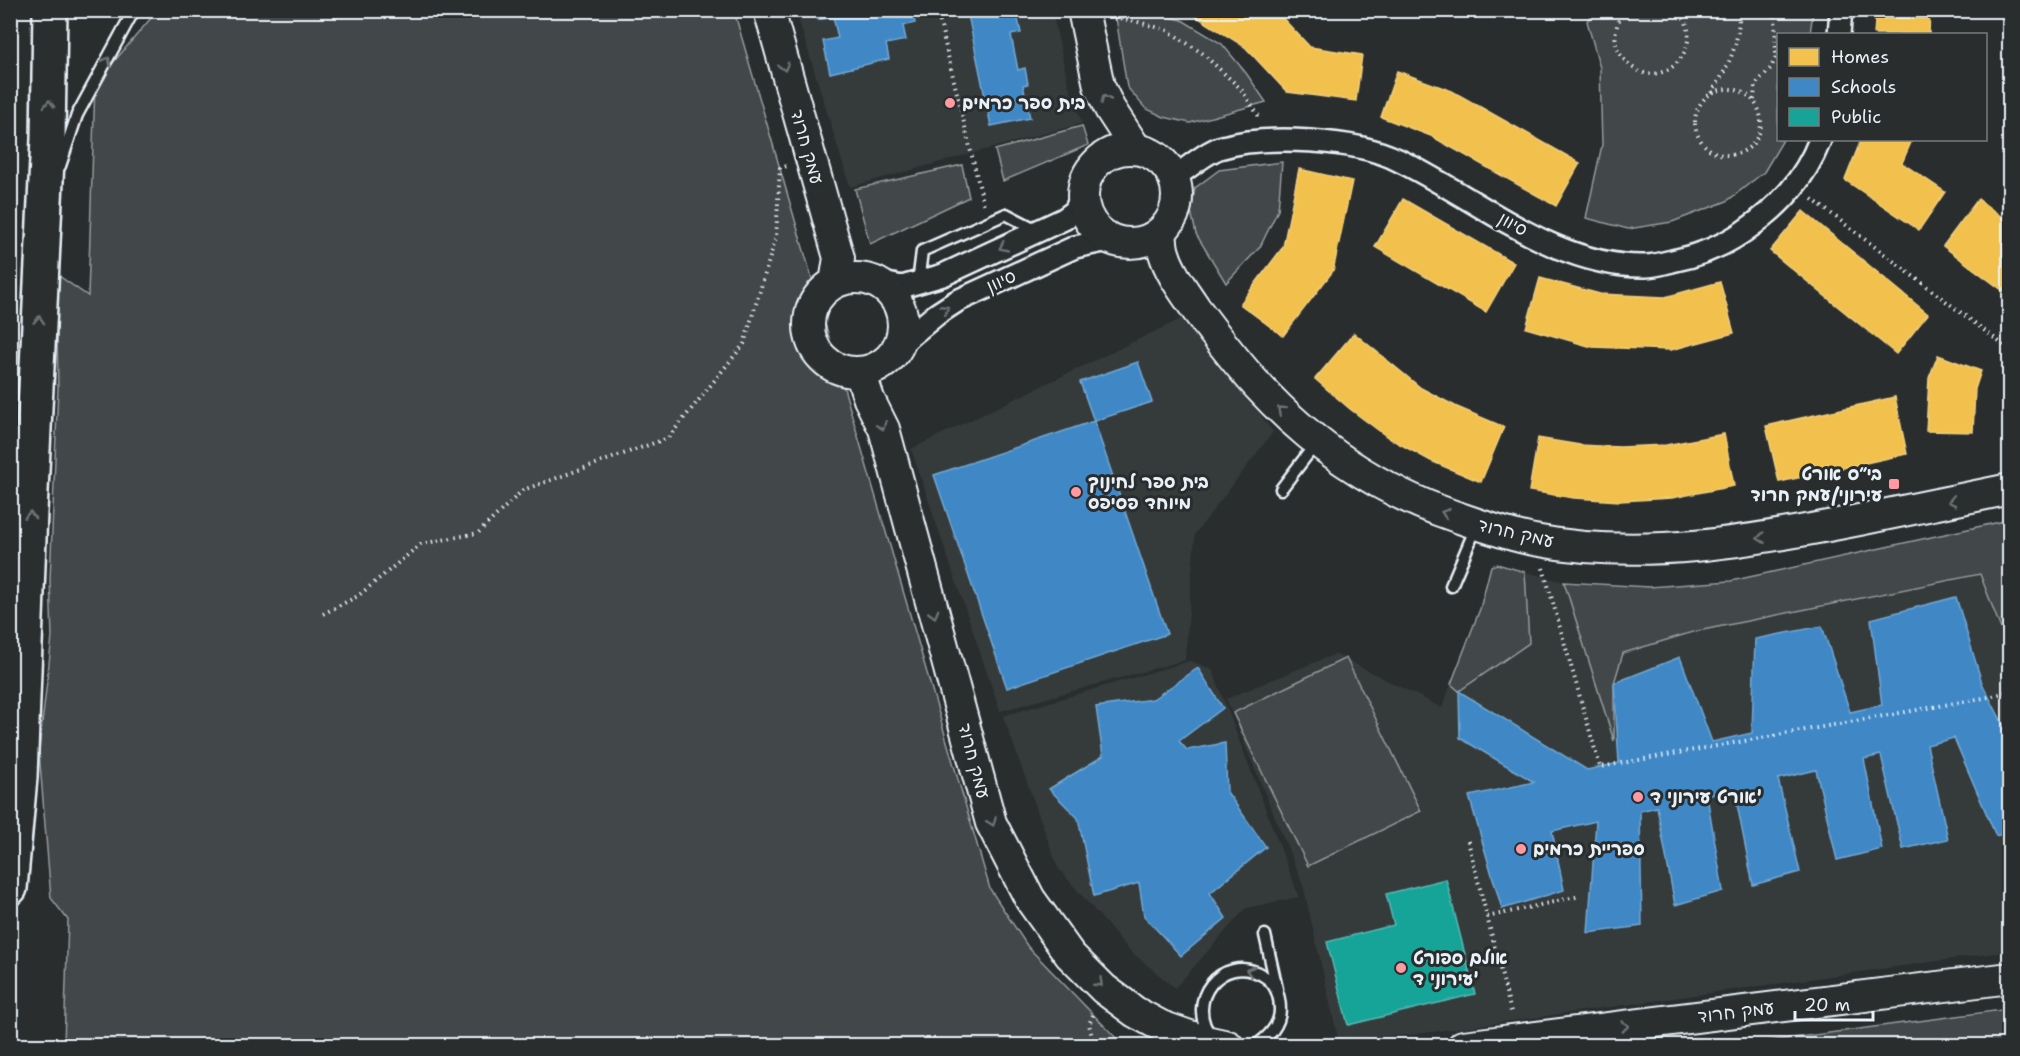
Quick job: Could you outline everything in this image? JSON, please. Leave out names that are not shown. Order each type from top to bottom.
[{"type":"highway","points":[[10,888],[20,777],[48,139],[50,10]]},
{"type":"street","name":"עמק חרוד","points":[[768,10],[839,258],[834,283]]},
{"type":"street","points":[[1839,33],[1841,10]]},
{"type":"street","points":[[1083,14],[1099,86],[1110,109],[1136,149]]},
{"type":"street","name":"סיוון","points":[[1173,178],[1218,149],[1261,141],[1364,147],[1397,159],[1525,231],[1564,250],[1605,263],[1647,266],[1692,257],[1727,243],[1764,217],[1795,186],[1814,156],[1820,141]]},
{"type":"street","points":[[1136,149],[1151,154],[1165,164],[1173,178],[1177,190],[1176,206],[1170,221],[1159,233],[1144,241],[1135,243],[1103,235],[1092,224],[1084,209],[1083,193],[1086,177],[1096,163],[1108,153],[1136,149]]},
{"type":"street","name":"סיוון","points":[[872,281],[902,287],[943,275],[1040,231],[1076,211],[1083,193]]},
{"type":"street","name":"עמק חרוד","points":[[1170,221],[1161,233],[1164,253],[1180,288],[1229,354],[1275,405],[1317,442],[1383,485],[1424,506],[1478,525],[1535,540],[1589,548],[1647,549],[1692,546],[1775,537],[2010,489]]},
{"type":"street","name":"סיוון","points":[[898,345],[957,301],[1075,247],[1113,239]]},
{"type":"street","points":[[855,278],[872,281],[886,289],[901,313],[903,329],[898,345],[889,358],[876,368],[861,372],[841,370],[827,362],[816,350],[811,339],[809,323],[812,307],[821,293],[834,283],[855,278]]},
{"type":"street","name":"עמק חרוד","points":[[861,372],[869,399],[884,429],[991,823],[1030,899],[1070,955],[1104,989],[1135,1012],[1161,1026],[1201,1040],[1223,1044]]},
{"type":"street","name":"עמק חרוד","points":[[1463,1046],[2010,978]]},
{"type":"lane","points":[[44,212],[77,115],[133,12]]},
{"type":"lane","points":[[918,284],[922,251],[1006,213],[1040,231]]},
{"type":"lane","points":[[1281,489],[1317,442]]},
{"type":"lane","points":[[1451,586],[1478,525]]},
{"type":"lane","points":[[1255,1046],[1276,1026],[1280,1016],[1278,992],[1266,934]]},
{"type":"lane","points":[[1223,1044],[1206,1030],[1202,1010],[1207,987],[1222,974],[1239,968],[1250,969],[1268,978],[1278,992]]},
{"type":"path","points":[[937,10],[988,221]]},
{"type":"path","points":[[1626,10],[1617,24],[1615,37],[1617,50],[1636,70],[1649,73],[1662,72],[1677,64],[1684,55],[1689,42],[1689,30],[1678,10]]},
{"type":"path","points":[[1739,10],[1736,47],[1722,77],[1701,101],[1694,123],[1696,134],[1704,146],[1713,153],[1725,156],[1736,155],[1750,148],[1761,128],[1761,116],[1754,100],[1755,85],[1771,68],[1776,56],[1775,10]]},
{"type":"path","points":[[1083,14],[1131,20],[1167,30],[1202,53],[1241,89],[1276,141]]},
{"type":"path","points":[[1771,68],[1777,66]]},
{"type":"path","points":[[1710,93],[1722,89],[1734,89],[1754,100]]},
{"type":"path","points":[[323,614],[358,596],[421,544],[478,533],[523,490],[668,438],[744,344],[776,237],[780,168],[811,159]]},
{"type":"path","points":[[1795,186],[2010,350]]},
{"type":"path","points":[[1545,577],[1600,767],[1989,698],[2010,691]]},
{"type":"path","points":[[1468,841],[1518,1039]]},
{"type":"path","points":[[1487,917],[1580,896]]},
{"type":"shaded area","points":[[1597,10],[1813,11],[1810,33],[1777,33],[1777,141],[1782,141],[1764,172],[1727,201],[1672,222],[1628,229],[1586,218],[1602,145],[1600,68],[1587,21]]},
{"type":"shaded area","points":[[157,11],[734,11],[990,889],[1028,947],[1116,1038],[1128,1045],[64,1045],[68,920],[51,898],[39,751],[52,637],[50,579],[58,388],[56,274],[88,296],[95,84]]},
{"type":"shaded area","name":"בית ספר כרמים","points":[[796,11],[1052,11],[1068,83],[1082,123],[850,187]]},
{"type":"shaded area","points":[[1115,11],[1148,12],[1182,20],[1222,44],[1266,102],[1190,123],[1164,117],[1145,108],[1127,87]]},
{"type":"shaded area","points":[[1082,126],[1088,145],[1003,181],[995,150]]},
{"type":"shaded area","points":[[1282,162],[1278,210],[1260,247],[1226,283],[1196,234],[1191,211],[1195,188],[1219,170]]},
{"type":"shaded area","points":[[962,165],[969,197],[870,244],[855,189]]},
{"type":"shaded area","name":"בית ספר לחינוך מיוחד פסיפס","points":[[1187,316],[1273,432],[1195,534],[1185,660],[1000,711],[911,449]]},
{"type":"shaded area","name":"אורט עירוני ד'","points":[[2009,520],[2009,951],[1410,1035],[1338,1038],[1303,885],[1226,699],[1335,654],[1442,708],[1497,564],[1575,585],[1649,587],[1731,581]]},
{"type":"shaded area","points":[[2009,520],[2009,650],[1980,574],[1693,632],[1623,653],[1614,683],[1614,741],[1564,582],[1649,587],[1731,581]]},
{"type":"shaded area","points":[[1497,564],[1525,572],[1529,643],[1459,691],[1451,684],[1480,609],[1491,566]]},
{"type":"shaded area","points":[[1346,658],[1421,811],[1308,866],[1233,713]]},
{"type":"shaded area","points":[[1190,661],[1212,669],[1299,897],[1246,908],[1175,988],[1130,951],[1058,868],[1003,716]]},
{"type":"shaded area","points":[[2009,1009],[2009,1045],[1740,1045]]},
{"type":"building: Homes","points":[[1186,10],[1275,10],[1310,47],[1362,55],[1356,101],[1287,92],[1245,47]]},
{"type":"building: Homes","points":[[1876,10],[1930,10],[1929,33],[1874,33]]},
{"type":"building: Homes","points":[[1932,10],[1988,10],[1988,14]]},
{"type":"building: Homes","points":[[1397,71],[1452,91],[1580,163],[1556,206],[1431,136],[1381,117]]},
{"type":"building: Homes","points":[[1861,141],[1912,141],[1902,163],[1945,192],[1919,230],[1845,180]]},
{"type":"building: Homes","points":[[1299,169],[1352,181],[1333,271],[1283,336],[1240,304],[1283,247]]},
{"type":"building: Homes","points":[[1403,199],[1514,263],[1486,312],[1375,247]]},
{"type":"building: Homes","points":[[1978,199],[2010,223],[2010,296],[1943,246]]},
{"type":"building: Homes","points":[[1803,211],[1928,314],[1896,354],[1770,251]]},
{"type":"building: Homes","points":[[1540,278],[1600,294],[1665,297],[1720,282],[1734,333],[1671,350],[1592,347],[1526,328]]},
{"type":"building: Homes","points":[[1354,333],[1421,388],[1457,407],[1504,427],[1481,482],[1431,461],[1389,438],[1315,379]]},
{"type":"building: Homes","points":[[1938,355],[1981,371],[1975,389],[1973,432],[1926,431],[1929,378]]},
{"type":"building: Homes","points":[[1895,397],[1907,454],[1779,482],[1766,426]]},
{"type":"building: Homes","points":[[1724,434],[1734,486],[1672,498],[1620,501],[1574,498],[1529,491],[1538,438],[1580,445],[1620,447],[1666,445]]},
{"type":"building: Schools","points":[[815,10],[912,10],[915,23],[903,26],[906,40],[886,44],[889,59],[830,73],[823,41],[838,38],[833,17],[818,20]]},
{"type":"building: Schools","points":[[967,10],[1016,10],[1021,33],[1011,35],[1018,70],[1025,68],[1028,84],[1023,85],[1030,118],[991,126]]},
{"type":"building: Schools","points":[[1138,362],[1152,402],[1094,421],[1080,382]]},
{"type":"building: Schools","points":[[1094,421],[1167,634],[1007,688],[934,475]]},
{"type":"building: Schools","points":[[1956,597],[1982,683],[2010,738],[2010,831],[1996,836],[1954,738],[1927,745],[1948,839],[1903,849],[1881,755],[1864,759],[1882,849],[1837,860],[1816,770],[1778,779],[1800,872],[1753,885],[1734,789],[1707,796],[1723,891],[1675,905],[1657,807],[1640,811],[1642,926],[1588,933],[1596,821],[1552,831],[1564,890],[1502,909],[1469,796],[1534,782],[1460,738],[1459,691],[1587,770],[1619,763],[1614,683],[1680,657],[1712,742],[1752,733],[1755,639],[1822,626],[1850,712],[1882,705],[1871,619]]},
{"type":"building: Schools","points":[[1198,668],[1223,708],[1179,741],[1187,750],[1225,743],[1227,792],[1266,847],[1210,893],[1226,918],[1181,956],[1144,916],[1139,883],[1094,896],[1078,818],[1049,789],[1103,756],[1096,707],[1153,699]]},
{"type":"building: Public","name":"אולם ספורט עירוני ד'","points":[[1446,879],[1475,994],[1348,1025],[1327,942],[1394,925],[1386,894]]},
{"type":"place","name":"בית ספר כרמים","points":[[950,103]]},
{"type":"place","name":"בי״ס אורט עירוני/עמק חרוד","points":[[1894,484]]},
{"type":"place","name":"בית ספר לחינוך מיוחד פסיפס","points":[[1076,492]]},
{"type":"place","name":"אורט עירוני ד'","points":[[1638,797]]},
{"type":"place","name":"ספריית כרמים","points":[[1521,849]]},
{"type":"place","name":"אולם ספורט עירוני ד'","points":[[1401,968]]}]
